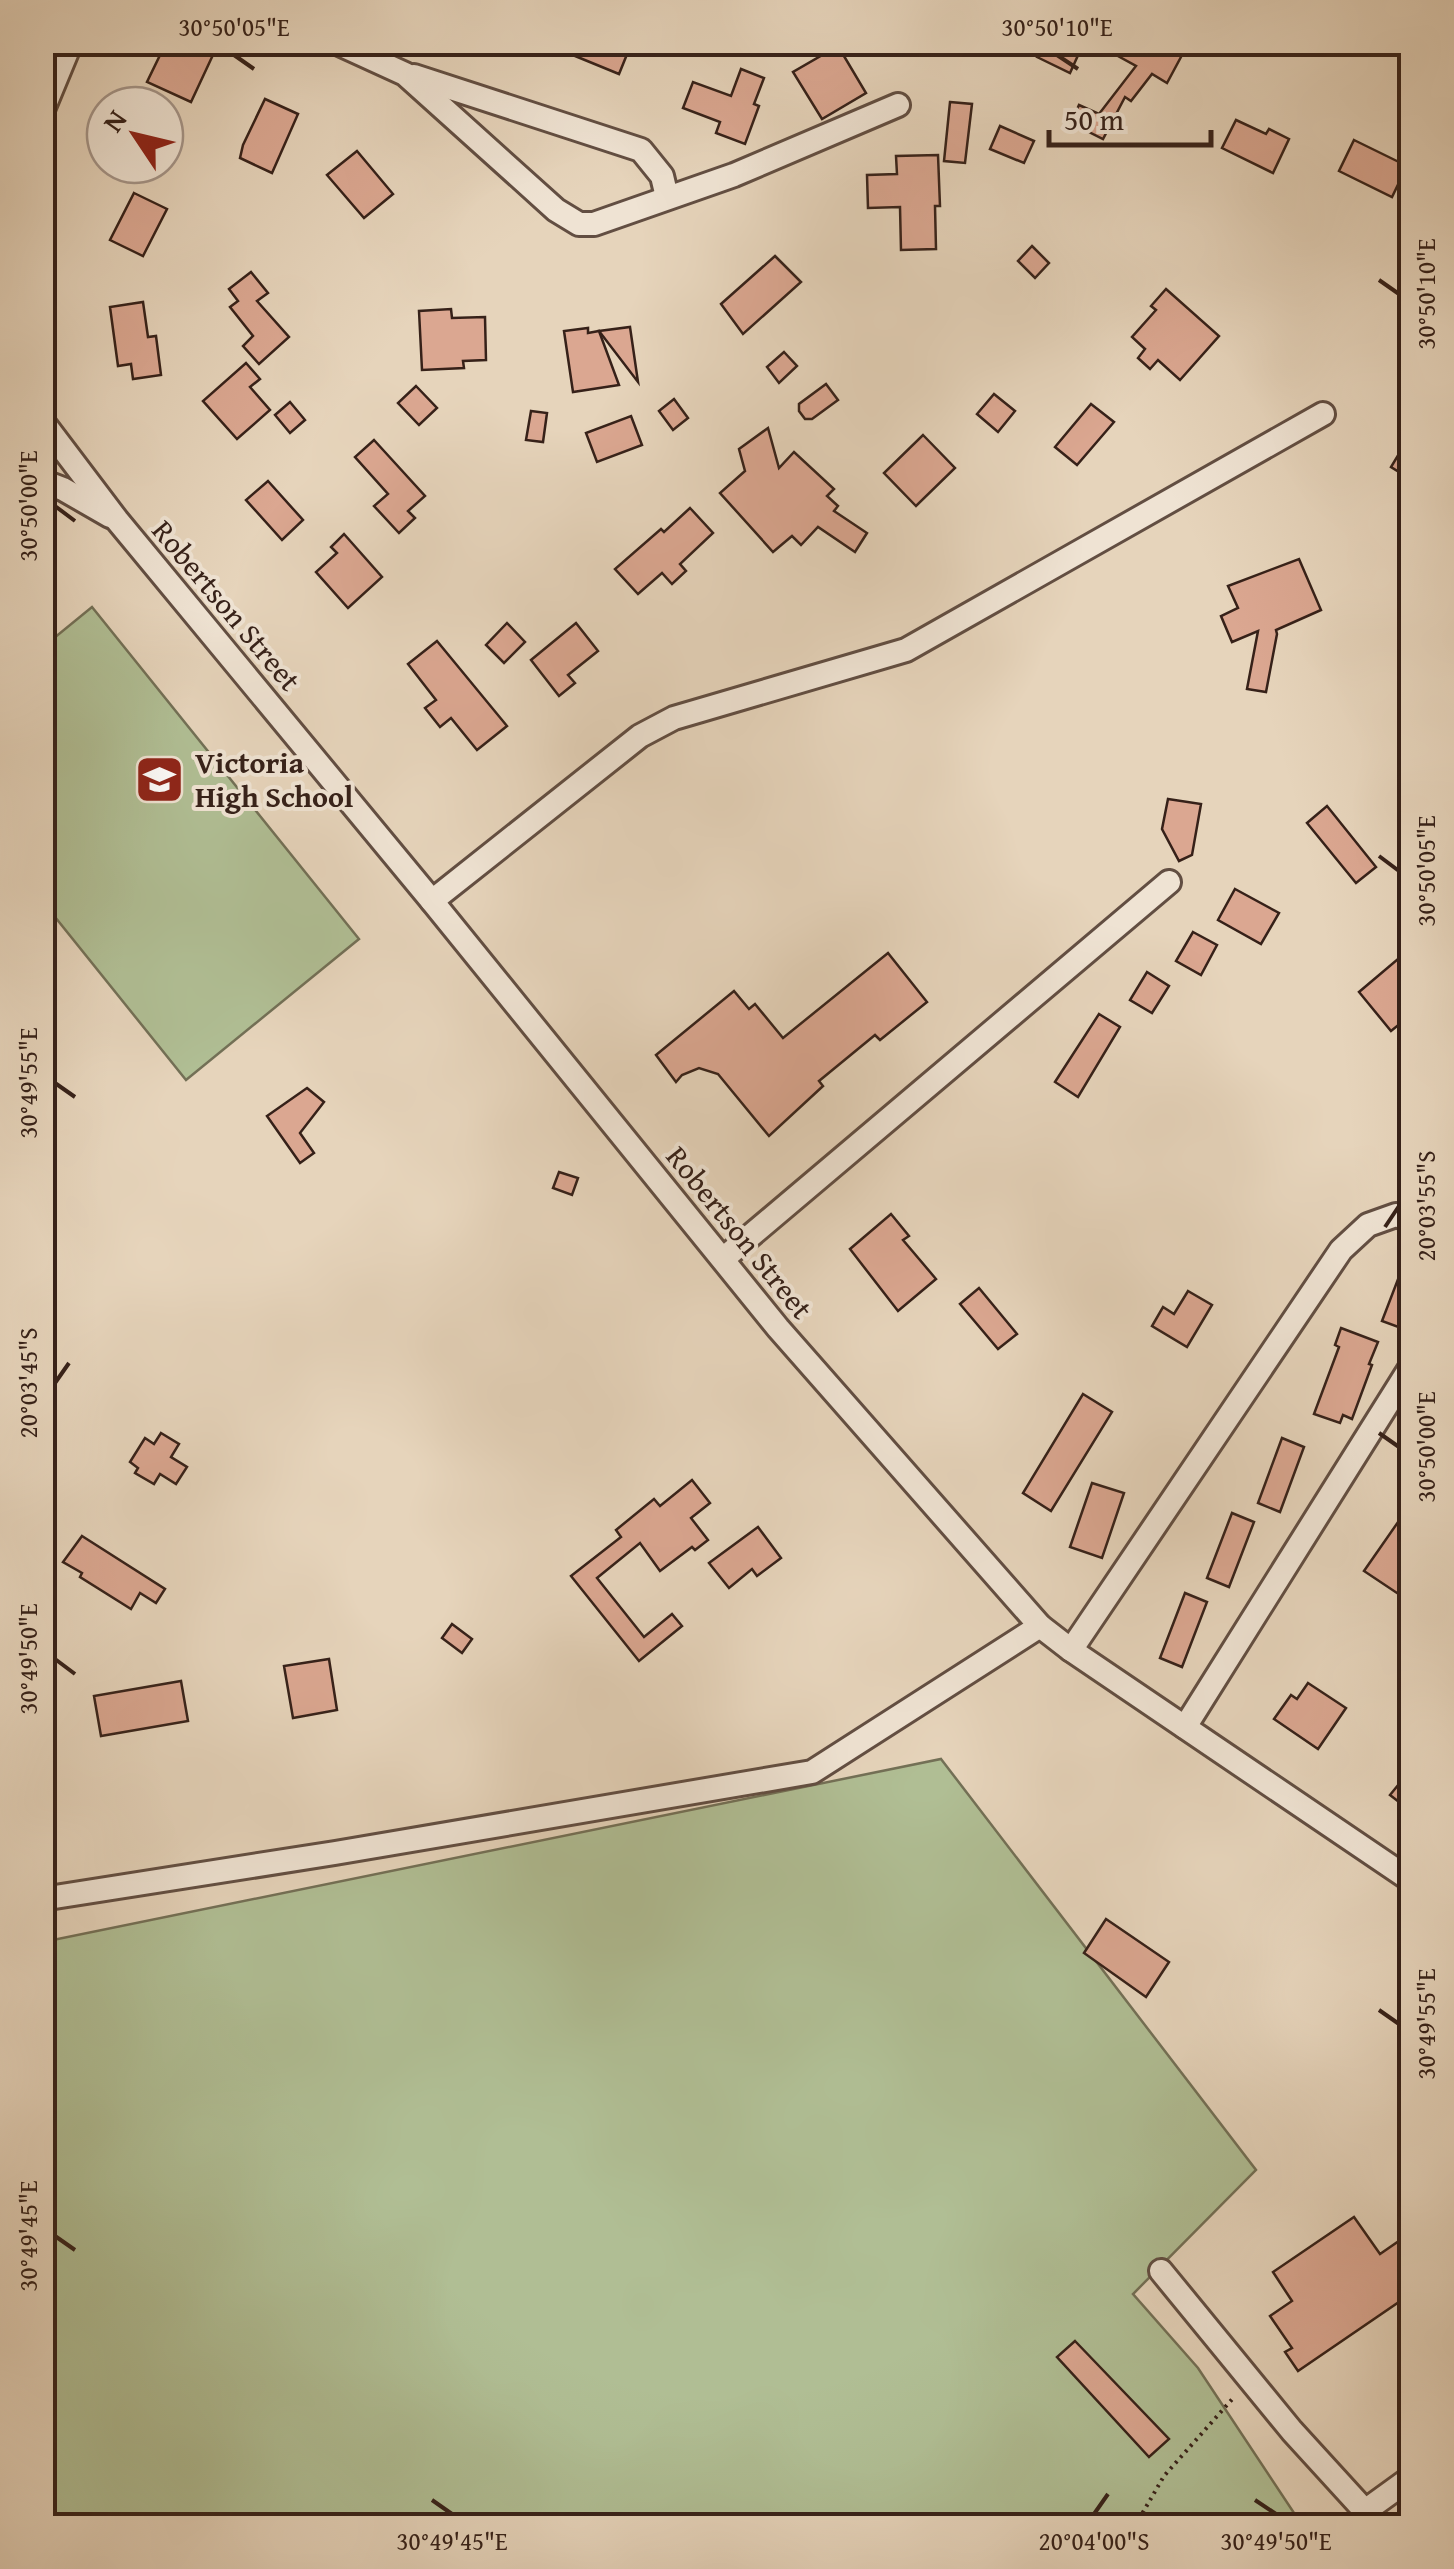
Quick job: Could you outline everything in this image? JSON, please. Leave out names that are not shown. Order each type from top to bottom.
[{"type":"street","points":[[42,112],[71,42]]},
{"type":"street","points":[[335,42],[406,74],[641,150],[662,176],[667,198]]},
{"type":"street","points":[[406,74],[556,210],[579,224],[594,224],[734,175],[898,105]]},
{"type":"street","points":[[432,901],[640,736],[674,718],[906,650],[1323,414]]},
{"type":"street","name":"Robertson Street","points":[[42,422],[778,1328],[1040,1626],[1412,1881]]},
{"type":"street","name":"Robertson Street","points":[[42,481],[118,520]]},
{"type":"street","points":[[723,1259],[1169,882]]},
{"type":"street","points":[[1071,1650],[1341,1250],[1368,1226],[1396,1214],[1412,1221]]},
{"type":"street","points":[[1185,1727],[1412,1365]]},
{"type":"street","points":[[42,1899],[812,1772],[1040,1626]]},
{"type":"street","points":[[1161,2271],[1360,2519],[1412,2477]]},
{"type":"path","points":[[1135,2526],[1164,2476],[1250,2379]]},
{"type":"green space","points":[[92,607],[359,939],[186,1080],[43,902],[43,647]]},
{"type":"green space","points":[[941,1759],[1256,2170],[1133,2294],[1198,2368],[1300,2522],[1295,2526],[43,2526],[43,1942]]},
{"type":"building","points":[[180,42],[219,42],[191,102],[185,99],[185,85],[147,82],[163,49],[174,54]]},
{"type":"building","points":[[541,42],[632,42],[619,74]]},
{"type":"building","points":[[1044,42],[1084,42],[1070,73],[1037,57]]},
{"type":"building","points":[[1126,42],[1189,42],[1167,83],[1152,74],[1131,101],[1125,97],[1103,139],[1071,123],[1079,105],[1099,114],[1136,66],[1118,56]]},
{"type":"building","points":[[838,46],[866,93],[822,119],[793,72]]},
{"type":"building","points":[[741,69],[764,78],[745,144],[716,133],[720,122],[683,108],[693,82],[731,96]]},
{"type":"building","points":[[265,99],[298,114],[272,173],[240,158]]},
{"type":"building","points":[[950,102],[972,104],[965,163],[944,161]]},
{"type":"building","points":[[1236,120],[1266,134],[1269,129],[1289,139],[1273,173],[1222,148]]},
{"type":"building","points":[[1000,126],[1034,141],[1024,163],[990,149]]},
{"type":"building","points":[[1354,140],[1407,166],[1392,197],[1339,171]]},
{"type":"building","points":[[357,151],[393,194],[364,218],[327,175]]},
{"type":"building","points":[[938,155],[940,206],[935,206],[936,249],[901,250],[900,207],[868,208],[867,175],[897,174],[896,156]]},
{"type":"building","points":[[134,193],[167,209],[143,256],[110,240]]},
{"type":"building","points":[[1032,246],[1049,263],[1035,278],[1018,261]]},
{"type":"building","points":[[775,256],[801,282],[743,334],[721,304]]},
{"type":"building","points":[[251,272],[268,293],[257,301],[289,337],[259,364],[243,346],[253,336],[230,307],[238,301],[229,289]]},
{"type":"building","points":[[1166,289],[1219,336],[1180,380],[1158,360],[1150,369],[1138,358],[1145,349],[1132,337],[1156,310],[1151,306]]},
{"type":"building","points":[[143,302],[148,337],[156,336],[161,375],[133,379],[131,364],[118,366],[110,307]]},
{"type":"building","points":[[451,309],[452,318],[485,317],[486,360],[463,361],[464,368],[422,370],[419,311]]},
{"type":"building","points":[[630,327],[638,382],[599,331]]},
{"type":"building","points":[[588,328],[588,333],[599,331],[619,385],[573,392],[564,331]]},
{"type":"building","points":[[784,352],[797,366],[779,383],[767,367]]},
{"type":"building","points":[[246,363],[260,379],[250,387],[270,410],[237,439],[203,401]]},
{"type":"building","points":[[826,384],[838,400],[812,419],[805,419],[799,404]]},
{"type":"building","points":[[416,386],[437,408],[419,425],[398,403]]},
{"type":"building","points":[[994,394],[1015,411],[998,432],[977,414]]},
{"type":"building","points":[[674,399],[688,418],[673,430],[659,411]]},
{"type":"building","points":[[290,402],[305,420],[290,433],[275,415]]},
{"type":"building","points":[[1091,404],[1114,422],[1077,465],[1055,447]]},
{"type":"building","points":[[531,411],[547,413],[543,442],[526,440]]},
{"type":"building","points":[[631,416],[642,445],[597,462],[586,433]]},
{"type":"building","points":[[768,428],[779,468],[794,452],[834,489],[827,496],[838,506],[834,511],[867,533],[855,552],[818,527],[801,545],[792,536],[773,552],[720,493],[745,471],[739,449]]},
{"type":"building","points":[[1412,432],[1412,480],[1391,467]]},
{"type":"building","points":[[923,435],[955,468],[916,506],[884,473]]},
{"type":"building","points":[[374,440],[425,496],[408,511],[415,518],[399,533],[374,506],[388,494],[355,457]]},
{"type":"building","points":[[268,481],[303,520],[282,540],[246,500]]},
{"type":"building","points":[[690,508],[713,533],[680,564],[686,571],[672,584],[662,573],[638,594],[615,569]]},
{"type":"building","points":[[344,534],[382,577],[348,608],[316,572],[337,553],[331,547]]},
{"type":"building","points":[[1299,559],[1321,610],[1276,630],[1266,692],[1247,689],[1258,631],[1232,642],[1221,616],[1238,608],[1228,586]]},
{"type":"building","points":[[507,623],[525,642],[504,663],[486,645]]},
{"type":"building","points":[[576,623],[598,651],[568,675],[575,683],[559,696],[531,660]]},
{"type":"building","points":[[437,641],[507,726],[477,750],[451,718],[440,727],[425,708],[436,700],[408,664]]},
{"type":"building","points":[[1168,799],[1201,804],[1192,855],[1179,861],[1162,829]]},
{"type":"building","points":[[1327,806],[1376,867],[1356,883],[1307,823]]},
{"type":"building","points":[[1235,889],[1279,913],[1261,944],[1218,920]]},
{"type":"building","points":[[1193,932],[1217,945],[1201,975],[1176,961]]},
{"type":"building","points":[[888,953],[927,1002],[880,1040],[875,1035],[819,1081],[823,1086],[769,1136],[718,1074],[699,1068],[676,1082],[656,1055],[734,991],[749,1009],[755,1004],[783,1038]]},
{"type":"building","points":[[1398,959],[1412,976],[1412,1014],[1391,1031],[1359,992]]},
{"type":"building","points":[[1147,972],[1169,986],[1152,1013],[1130,1000]]},
{"type":"building","points":[[1099,1014],[1120,1027],[1078,1097],[1055,1082]]},
{"type":"building","points":[[307,1088],[324,1102],[300,1133],[314,1153],[300,1163],[267,1116]]},
{"type":"building","points":[[559,1172],[578,1178],[572,1195],[553,1188]]},
{"type":"building","points":[[891,1214],[909,1236],[903,1240],[936,1279],[898,1311],[850,1249]]},
{"type":"building","points":[[1412,1248],[1412,1332],[1382,1321]]},
{"type":"building","points":[[979,1288],[1017,1334],[998,1349],[960,1304]]},
{"type":"building","points":[[1188,1291],[1212,1305],[1187,1347],[1152,1326],[1163,1307],[1174,1314]]},
{"type":"building","points":[[1341,1328],[1378,1342],[1352,1419],[1343,1415],[1340,1423],[1314,1414],[1339,1347],[1335,1345]]},
{"type":"building","points":[[1083,1394],[1112,1412],[1051,1511],[1023,1493]]},
{"type":"building","points":[[161,1433],[179,1444],[171,1457],[187,1467],[176,1484],[160,1474],[154,1484],[135,1473],[138,1468],[130,1462],[145,1438],[154,1444]]},
{"type":"building","points":[[1282,1438],[1304,1447],[1280,1512],[1258,1503]]},
{"type":"building","points":[[692,1480],[710,1503],[691,1518],[708,1540],[660,1571],[640,1543],[597,1578],[644,1637],[672,1614],[682,1626],[639,1661],[571,1576],[621,1537],[616,1530],[654,1499],[660,1506]]},
{"type":"building","points":[[1092,1483],[1124,1493],[1102,1558],[1070,1547]]},
{"type":"building","points":[[1412,1502],[1412,1603],[1364,1571]]},
{"type":"building","points":[[1232,1513],[1254,1522],[1229,1587],[1207,1578]]},
{"type":"building","points":[[758,1527],[781,1558],[757,1576],[752,1569],[729,1588],[709,1563]]},
{"type":"building","points":[[82,1536],[165,1589],[156,1603],[140,1593],[131,1609],[63,1562]]},
{"type":"building","points":[[1185,1593],[1207,1602],[1182,1667],[1160,1658]]},
{"type":"building","points":[[452,1624],[472,1639],[462,1653],[442,1638]]},
{"type":"building","points":[[329,1659],[337,1710],[293,1718],[284,1666]]},
{"type":"building","points":[[181,1681],[188,1721],[101,1736],[94,1696]]},
{"type":"building","points":[[1308,1683],[1346,1708],[1318,1749],[1274,1719],[1291,1695],[1297,1699]]},
{"type":"building","points":[[1412,1768],[1412,1812],[1390,1795]]},
{"type":"building","points":[[1106,1919],[1169,1962],[1146,1997],[1084,1953]]},
{"type":"building","points":[[1354,2217],[1380,2254],[1412,2232],[1412,2293],[1298,2371],[1285,2352],[1292,2348],[1270,2316],[1292,2301],[1273,2272]]},
{"type":"building","points":[[1075,2341],[1169,2439],[1149,2457],[1057,2357]]},
{"type":"place","name":"Victoria High School","points":[[160,779]]}]
